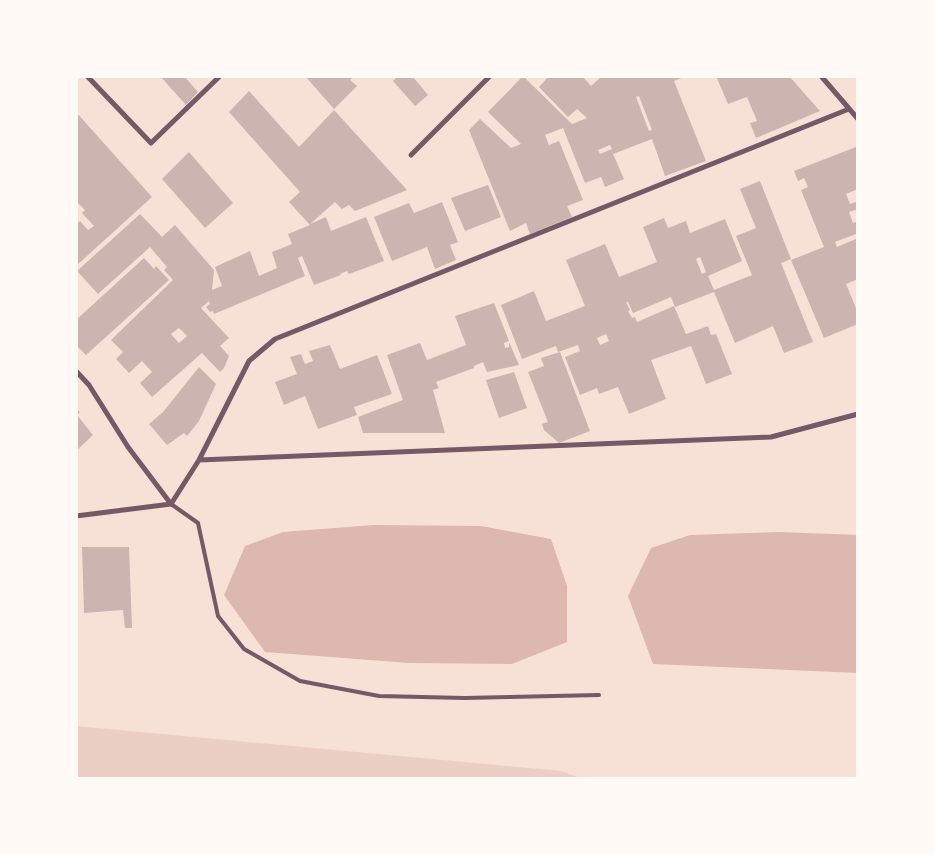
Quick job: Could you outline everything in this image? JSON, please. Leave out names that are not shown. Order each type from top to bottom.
[{"type":"street","points":[[87,76],[151,143],[220,76]]},
{"type":"street","points":[[411,155],[490,76]]},
{"type":"street","points":[[821,76],[858,119]]},
{"type":"street","points":[[171,504],[199,460],[249,361],[275,339],[849,109]]},
{"type":"street","points":[[76,370],[89,385],[128,447],[171,504]]},
{"type":"street","points":[[199,460],[771,437],[858,414]]},
{"type":"street","points":[[76,516],[171,504]]},
{"type":"lane","points":[[171,504],[198,523],[218,616],[244,649],[300,681],[379,696],[465,698],[599,695]]},
{"type":"shaded area","points":[[373,525],[481,526],[551,539],[567,586],[567,642],[512,664],[409,663],[265,652],[224,595],[245,546],[283,532]]},
{"type":"shaded area","points":[[779,532],[858,535],[858,673],[653,664],[628,596],[651,548],[690,535]]},
{"type":"shaded area","points":[[76,726],[562,771],[582,779],[76,779]]},
{"type":"building","points":[[160,76],[184,76],[198,92],[186,105]]},
{"type":"building","points":[[305,76],[354,76],[350,80],[357,86],[334,109]]},
{"type":"building","points":[[398,76],[412,76],[428,95],[415,106],[393,81]]},
{"type":"building","points":[[523,76],[572,124],[587,118],[577,109],[568,117],[539,87],[548,77],[546,76],[582,76],[591,86],[602,76],[686,76],[674,81],[706,161],[665,176],[652,139],[613,154],[624,179],[605,187],[601,177],[585,183],[563,128],[545,135],[549,145],[559,141],[583,200],[567,206],[572,217],[530,234],[526,223],[510,231],[469,130],[480,119],[511,148],[521,144],[488,112]],"holes":[[[639,96],[652,130],[649,131],[636,97]],[[610,145],[612,149],[600,154],[598,150]]]},
{"type":"building","points":[[716,76],[789,76],[820,111],[756,138],[750,123],[757,121],[747,97],[728,104]]},
{"type":"building","points":[[249,91],[299,147],[334,110],[407,190],[355,211],[349,205],[342,209],[335,202],[310,224],[326,217],[331,231],[366,217],[384,261],[349,274],[347,271],[314,285],[302,256],[298,258],[305,276],[214,314],[213,311],[210,312],[206,307],[210,304],[209,301],[201,308],[229,338],[220,346],[229,356],[224,368],[220,372],[202,353],[152,397],[140,383],[152,372],[142,361],[129,373],[116,359],[123,352],[111,340],[173,280],[164,270],[167,267],[150,247],[98,294],[77,271],[140,214],[162,237],[175,225],[214,270],[212,290],[222,286],[215,267],[250,251],[259,276],[277,268],[272,252],[292,244],[288,234],[310,225],[289,202],[300,192],[229,112]],"holes":[[[179,328],[187,336],[179,343],[171,334]]]},
{"type":"building","points":[[76,112],[152,197],[76,266],[76,224],[80,221],[88,230],[94,226],[82,213],[85,210],[76,201]]},
{"type":"building","points":[[856,147],[858,150],[858,189],[846,194],[850,204],[858,201],[858,209],[849,212],[853,223],[858,221],[858,238],[858,279],[846,284],[856,308],[858,307],[858,324],[824,338],[791,260],[824,247],[801,190],[808,187],[804,178],[798,181],[794,171]],"holes":[[[856,234],[858,238],[837,247],[835,242]]]},
{"type":"building","points":[[189,152],[233,203],[205,228],[162,179]]},
{"type":"building","points":[[760,181],[791,259],[781,263],[813,342],[784,353],[773,326],[735,343],[714,292],[675,307],[671,297],[633,313],[628,302],[626,302],[630,310],[628,311],[632,318],[635,317],[637,322],[674,306],[686,334],[708,326],[711,335],[716,334],[732,374],[706,384],[691,346],[651,360],[666,399],[629,414],[618,387],[599,394],[597,388],[580,395],[565,357],[580,351],[578,345],[558,352],[556,346],[522,359],[501,305],[534,291],[546,321],[585,306],[566,260],[605,244],[619,277],[657,262],[643,227],[664,218],[668,228],[686,221],[690,233],[725,219],[742,261],[708,276],[714,290],[752,275],[736,236],[756,228],[740,189]],"holes":[[[700,257],[706,272],[702,274],[696,259]],[[606,334],[609,341],[600,345],[597,338]]]},
{"type":"building","points":[[488,185],[501,217],[465,231],[451,198]]},
{"type":"building","points":[[442,202],[458,242],[450,245],[456,260],[435,269],[427,247],[392,261],[374,217],[409,203],[414,213]]},
{"type":"building","points":[[144,258],[154,269],[156,266],[169,280],[86,355],[76,345],[76,318]]},
{"type":"building","points":[[494,303],[509,341],[504,343],[505,348],[509,347],[509,342],[519,365],[487,372],[483,362],[474,366],[474,368],[436,382],[439,388],[433,390],[445,433],[363,433],[358,417],[403,400],[387,355],[420,343],[427,360],[466,345],[455,316]]},
{"type":"building","points":[[330,345],[340,369],[377,355],[392,394],[354,407],[357,415],[318,429],[305,396],[284,405],[275,382],[297,374],[290,357],[301,354],[305,364],[313,361],[309,351]]},
{"type":"building","points":[[560,352],[590,431],[559,443],[544,430],[542,424],[548,422],[528,372],[544,366],[541,358]]},
{"type":"building","points":[[199,367],[216,384],[199,421],[187,436],[184,433],[167,445],[149,424],[163,412]]},
{"type":"building","points":[[514,372],[527,408],[499,418],[486,380]]},
{"type":"building","points":[[76,409],[80,412],[77,415],[93,435],[76,451]]},
{"type":"building","points":[[82,547],[129,547],[132,628],[125,628],[123,610],[84,613]]}]
